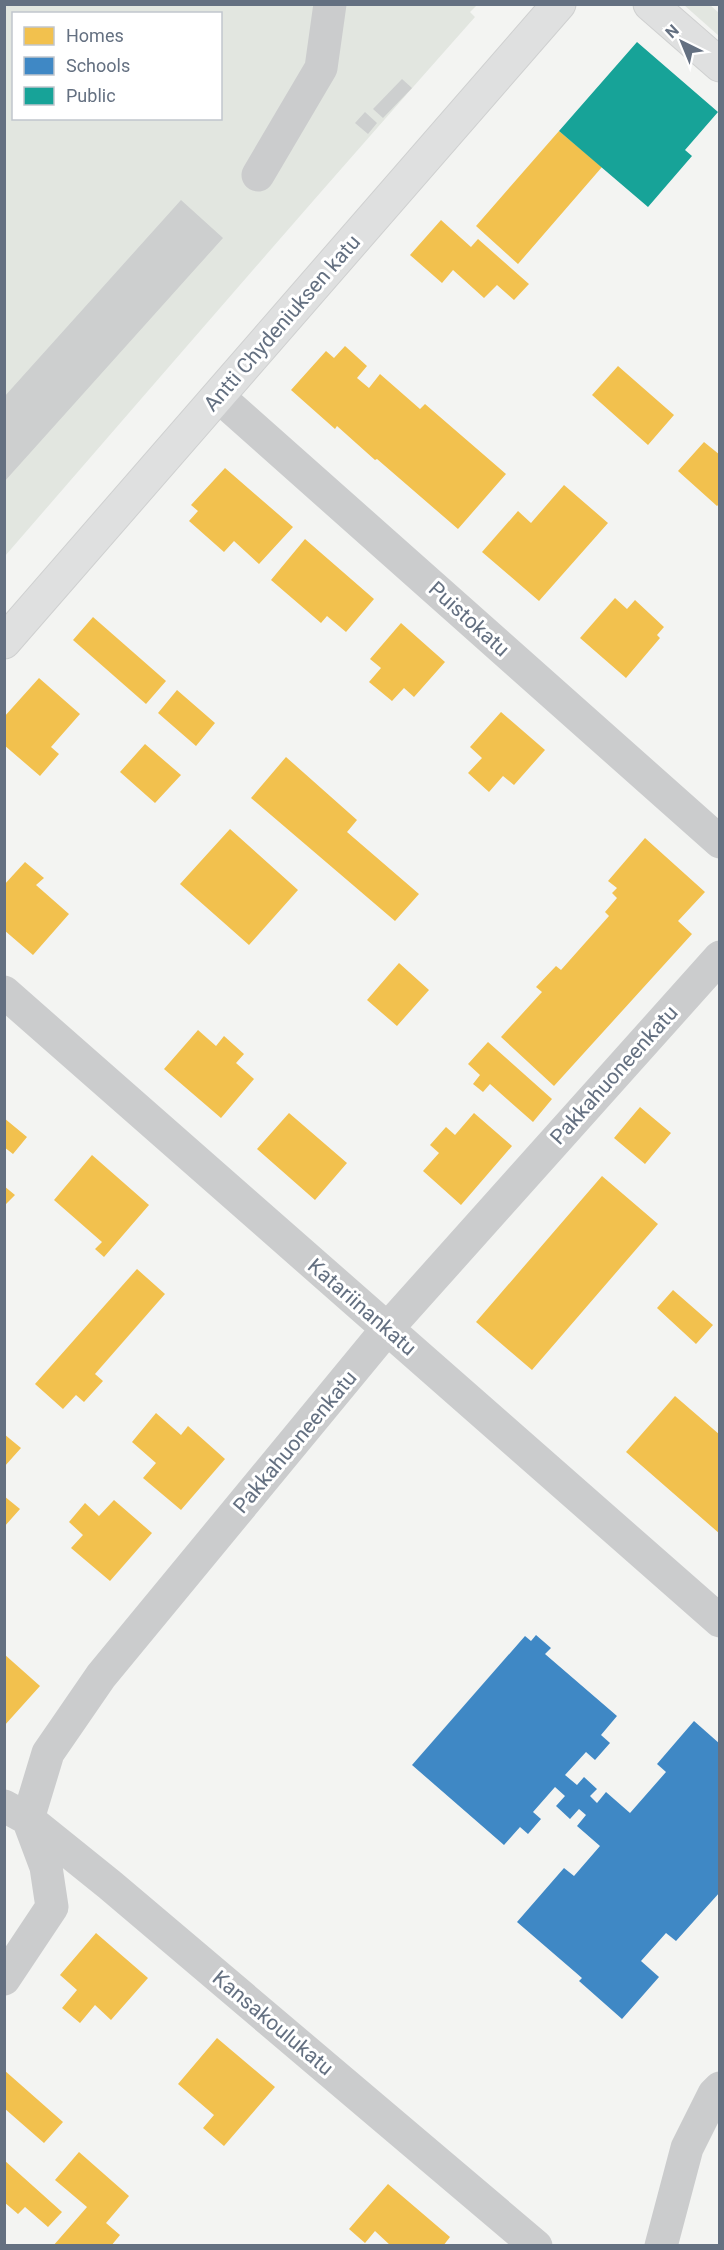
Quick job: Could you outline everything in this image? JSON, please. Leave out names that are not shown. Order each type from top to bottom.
[{"type":"main road","name":"Antti Chydeniuksen katu","points":[[4,642],[559,4]]},
{"type":"main road","points":[[650,4],[720,65]]},
{"type":"street","points":[[258,175],[321,68],[330,4]]},
{"type":"street","name":"Puistokatu","points":[[218,396],[720,842]]},
{"type":"street","name":"Pakkahuoneenkatu","points":[[16,1813],[48,1752],[101,1676],[387,1329],[720,957]]},
{"type":"street","name":"Katariinankatu","points":[[4,992],[720,1621]]},
{"type":"street","points":[[4,1979],[52,1908],[46,1867],[16,1813]]},
{"type":"street","name":"Kansakoulukatu","points":[[16,1813],[536,2246]]},
{"type":"street","points":[[661,2246],[687,2148],[714,2094],[720,2088]]},
{"type":"shaded area","points":[[5,5],[477,5],[470,12],[475,17],[5,556]]},
{"type":"shaded area","points":[[684,5],[710,5],[719,13],[719,36]]},
{"type":"building: Homes","points":[[559,131],[602,167],[518,264],[476,226]]},
{"type":"building: Homes","points":[[441,220],[471,247],[478,239],[529,284],[514,300],[497,285],[484,298],[453,270],[442,283],[410,255]]},
{"type":"building: Homes","points":[[345,346],[367,366],[357,378],[369,388],[380,374],[420,409],[425,404],[506,474],[458,529],[377,459],[375,460],[337,426],[335,429],[291,390],[326,351],[334,358]]},
{"type":"building: Homes","points":[[618,366],[674,415],[648,445],[592,395]]},
{"type":"building: Homes","points":[[704,442],[720,455],[720,503],[717,506],[678,471]]},
{"type":"building: Homes","points":[[225,468],[293,527],[259,564],[234,541],[224,552],[189,521],[198,511],[191,505]]},
{"type":"building: Homes","points":[[564,485],[608,523],[539,601],[482,552],[518,511],[531,523]]},
{"type":"building: Homes","points":[[305,539],[374,599],[346,632],[327,616],[321,623],[271,580]]},
{"type":"building: Homes","points":[[615,598],[627,609],[635,600],[664,627],[657,635],[660,638],[626,678],[580,638]]},
{"type":"building: Homes","points":[[93,617],[166,681],[146,704],[73,640]]},
{"type":"building: Homes","points":[[401,623],[445,662],[414,697],[404,688],[392,701],[369,682],[381,668],[370,659]]},
{"type":"building: Homes","points":[[39,678],[80,714],[51,747],[59,754],[40,776],[4,745],[4,717]]},
{"type":"building: Homes","points":[[177,690],[215,723],[196,746],[158,713]]},
{"type":"building: Homes","points":[[501,712],[545,750],[514,785],[503,776],[489,792],[468,773],[482,758],[470,747]]},
{"type":"building: Homes","points":[[145,744],[181,775],[155,803],[120,772]]},
{"type":"building: Homes","points":[[286,757],[357,820],[347,832],[419,894],[395,921],[251,798]]},
{"type":"building: Homes","points":[[230,829],[298,890],[249,945],[180,884]]},
{"type":"building: Homes","points":[[645,838],[705,892],[678,921],[692,934],[554,1086],[501,1037],[542,992],[536,987],[556,966],[561,970],[609,916],[605,912],[617,898],[612,893],[617,888],[608,881]]},
{"type":"building: Homes","points":[[25,862],[44,878],[36,885],[69,914],[33,955],[4,930],[4,885]]},
{"type":"building: Homes","points":[[399,963],[429,990],[397,1026],[367,1000]]},
{"type":"building: Homes","points":[[198,1030],[216,1046],[224,1036],[244,1054],[236,1063],[254,1079],[221,1118],[164,1069]]},
{"type":"building: Homes","points":[[488,1042],[552,1099],[533,1122],[490,1084],[483,1092],[473,1084],[480,1075],[468,1064]]},
{"type":"building: Homes","points":[[640,1107],[671,1133],[645,1164],[614,1138]]},
{"type":"building: Homes","points":[[289,1113],[347,1163],[315,1200],[257,1149]]},
{"type":"building: Homes","points":[[474,1113],[512,1146],[461,1205],[423,1171],[439,1153],[430,1145],[446,1127],[455,1135]]},
{"type":"building: Homes","points":[[4,1118],[27,1137],[13,1154],[4,1147]]},
{"type":"building: Homes","points":[[92,1155],[149,1205],[104,1257],[95,1249],[102,1242],[54,1200]]},
{"type":"building: Homes","points":[[602,1176],[658,1224],[532,1370],[476,1322]]},
{"type":"building: Homes","points":[[4,1186],[15,1195],[4,1206]]},
{"type":"building: Homes","points":[[137,1269],[165,1294],[95,1374],[103,1381],[84,1402],[76,1395],[63,1409],[35,1384]]},
{"type":"building: Homes","points":[[673,1290],[713,1325],[696,1344],[657,1308]]},
{"type":"building: Homes","points":[[675,1396],[720,1435],[720,1534],[626,1452]]},
{"type":"building: Homes","points":[[156,1413],[181,1435],[188,1426],[225,1459],[181,1510],[143,1478],[156,1463],[132,1442]]},
{"type":"building: Homes","points":[[4,1434],[21,1448],[4,1467]]},
{"type":"building: Homes","points":[[4,1496],[20,1509],[4,1527]]},
{"type":"building: Homes","points":[[114,1500],[152,1533],[110,1581],[71,1548],[83,1535],[69,1522],[85,1503],[99,1516]]},
{"type":"building: Homes","points":[[4,1654],[40,1686],[4,1726]]},
{"type":"building: Homes","points":[[96,1933],[148,1978],[111,2020],[95,2005],[80,2023],[62,2008],[77,1990],[60,1975]]},
{"type":"building: Homes","points":[[217,2038],[275,2087],[224,2146],[203,2128],[214,2115],[178,2084]]},
{"type":"building: Homes","points":[[4,2070],[63,2122],[44,2143],[4,2108]]},
{"type":"building: Homes","points":[[79,2152],[129,2196],[106,2223],[120,2235],[111,2246],[53,2246],[87,2207],[55,2180]]},
{"type":"building: Homes","points":[[4,2160],[62,2212],[48,2227],[25,2207],[18,2214],[4,2202]]},
{"type":"building: Homes","points":[[388,2184],[450,2237],[443,2246],[391,2246],[375,2231],[365,2243],[349,2229]]},
{"type":"building: Schools","points":[[536,1635],[551,1648],[545,1654],[617,1716],[601,1735],[610,1743],[595,1760],[586,1752],[565,1775],[577,1785],[584,1777],[597,1789],[590,1796],[597,1803],[606,1792],[630,1813],[666,1772],[657,1764],[694,1721],[720,1744],[720,1892],[676,1941],[666,1933],[641,1961],[659,1977],[622,2019],[579,1981],[582,1978],[517,1922],[564,1868],[574,1876],[600,1846],[577,1826],[586,1815],[579,1809],[570,1819],[556,1806],[565,1796],[555,1787],[533,1812],[541,1819],[528,1834],[520,1827],[504,1845],[412,1765],[525,1636],[531,1641]]},
{"type":"building: Public","points":[[637,42],[718,112],[685,150],[692,156],[648,207],[559,131]]},
{"type":"building: Other","points":[[402,79],[412,88],[383,118],[373,109]]},
{"type":"building: Other","points":[[365,112],[377,123],[368,134],[355,123]]},
{"type":"building: Other","points":[[181,200],[223,238],[4,482],[4,397]]}]
